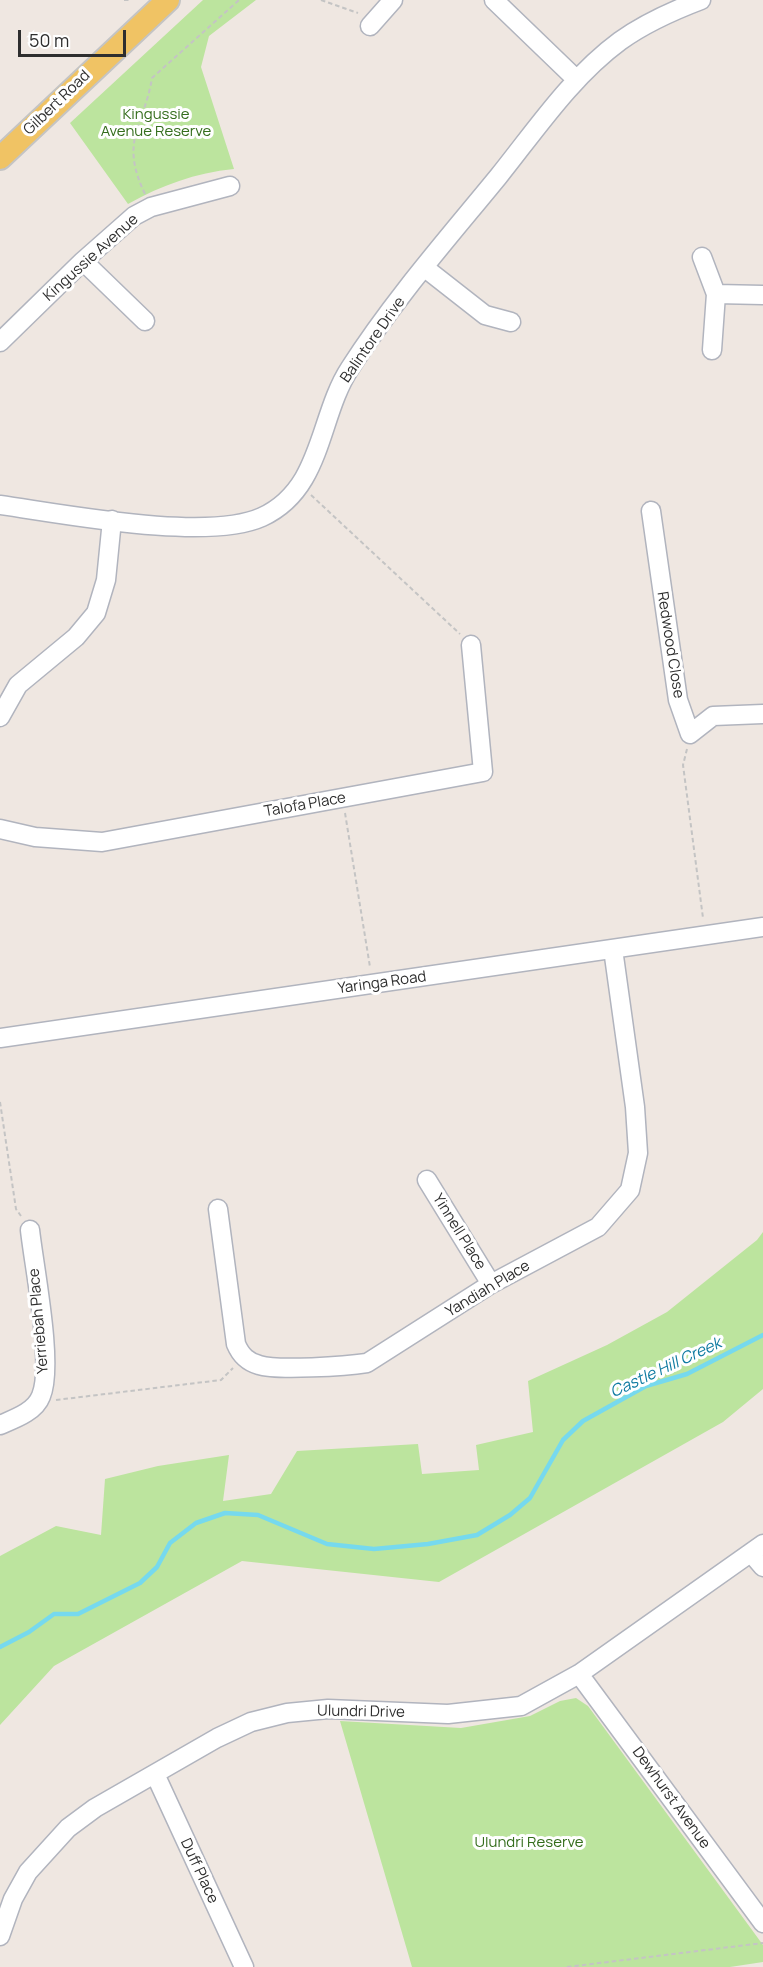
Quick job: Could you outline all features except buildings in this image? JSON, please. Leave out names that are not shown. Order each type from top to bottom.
[{"type":"main road","name":"Gilbert Road","points":[[0,158],[168,0]]},
{"type":"street","points":[[370,26],[393,0]]},
{"type":"street","points":[[494,0],[577,80]]},
{"type":"street","name":"Balintore Drive","points":[[0,505],[112,520],[212,528],[240,525],[264,516],[284,502],[300,486],[315,458],[332,403],[350,368],[425,268],[577,80],[612,48],[646,24],[701,0]]},
{"type":"street","name":"Kingussie Avenue","points":[[0,342],[83,261],[134,216],[151,207],[230,186]]},
{"type":"street","points":[[702,257],[716,294],[712,350]]},
{"type":"street","points":[[83,261],[145,321]]},
{"type":"street","points":[[425,268],[485,315],[511,322]]},
{"type":"street","points":[[716,294],[763,295]]},
{"type":"street","name":"Redwood Close","points":[[651,511],[678,700],[690,734]]},
{"type":"street","points":[[0,717],[18,685],[76,637],[96,613],[106,580],[112,520]]},
{"type":"street","name":"Talofa Place","points":[[0,830],[35,837],[102,842],[483,772],[471,645]]},
{"type":"street","points":[[690,734],[713,717],[763,714]]},
{"type":"street","name":"Yaringa Road","points":[[0,1038],[763,927]]},
{"type":"street","name":"Yandiah Place","points":[[244,1358],[261,1366],[347,1366],[367,1363],[491,1284],[598,1227],[630,1190],[638,1153],[635,1107],[613,949]]},
{"type":"street","name":"Yinnell Place","points":[[427,1180],[491,1284]]},
{"type":"street","points":[[218,1209],[236,1344],[244,1358]]},
{"type":"street","name":"Yerriebah Place","points":[[30,1230],[47,1372],[40,1399]]},
{"type":"street","points":[[0,1425],[25,1414],[40,1399]]},
{"type":"street","name":"Ulundri Drive","points":[[0,1936],[13,1899],[28,1872],[45,1850],[68,1828],[95,1808],[217,1738],[251,1722],[287,1713],[328,1709],[448,1714],[521,1706],[579,1674],[759,1555]]},
{"type":"street","name":"Dewhurst Avenue","points":[[579,1674],[763,1923]]},
{"type":"street","name":"Duff Place","points":[[155,1774],[244,1967]]},
{"type":"path","points":[[124,0],[131,0]]},
{"type":"path","points":[[151,207],[134,172],[134,133],[149,93],[152,78],[239,0]]},
{"type":"path","points":[[321,0],[356,10],[370,26]]},
{"type":"path","points":[[300,486],[471,645]]},
{"type":"path","points":[[690,734],[683,765],[706,936]]},
{"type":"path","points":[[342,798],[373,984]]},
{"type":"path","points":[[0,1102],[16,1209],[30,1230]]},
{"type":"path","points":[[40,1399],[58,1401],[222,1380],[244,1358]]},
{"type":"path","points":[[567,1967],[763,1943]]},
{"type":"green space","name":"Kingussie Avenue Reserve","points":[[203,0],[256,0],[209,36],[201,67],[234,169],[206,173],[179,181],[128,204],[70,123]]},
{"type":"green space","points":[[763,1232],[763,1389],[723,1422],[439,1582],[242,1561],[54,1666],[0,1725],[0,1556],[56,1526],[101,1535],[105,1479],[158,1466],[229,1455],[223,1501],[271,1494],[297,1451],[418,1444],[422,1474],[479,1470],[476,1445],[533,1432],[528,1381],[607,1345],[667,1312],[757,1240]]},
{"type":"green space","name":"Ulundri Reserve","points":[[576,1698],[588,1706],[763,1945],[763,1962],[730,1967],[412,1967],[340,1721],[461,1728],[530,1716],[560,1701]]},
{"type":"waterway","name":"Castle Hill Creek","points":[[0,1647],[29,1632],[54,1614],[78,1614],[140,1583],[157,1567],[170,1543],[196,1523],[225,1513],[258,1515],[327,1544],[374,1549],[428,1544],[477,1535],[510,1515],[530,1498],[563,1440],[583,1421],[646,1386],[687,1374],[763,1335]]}]
